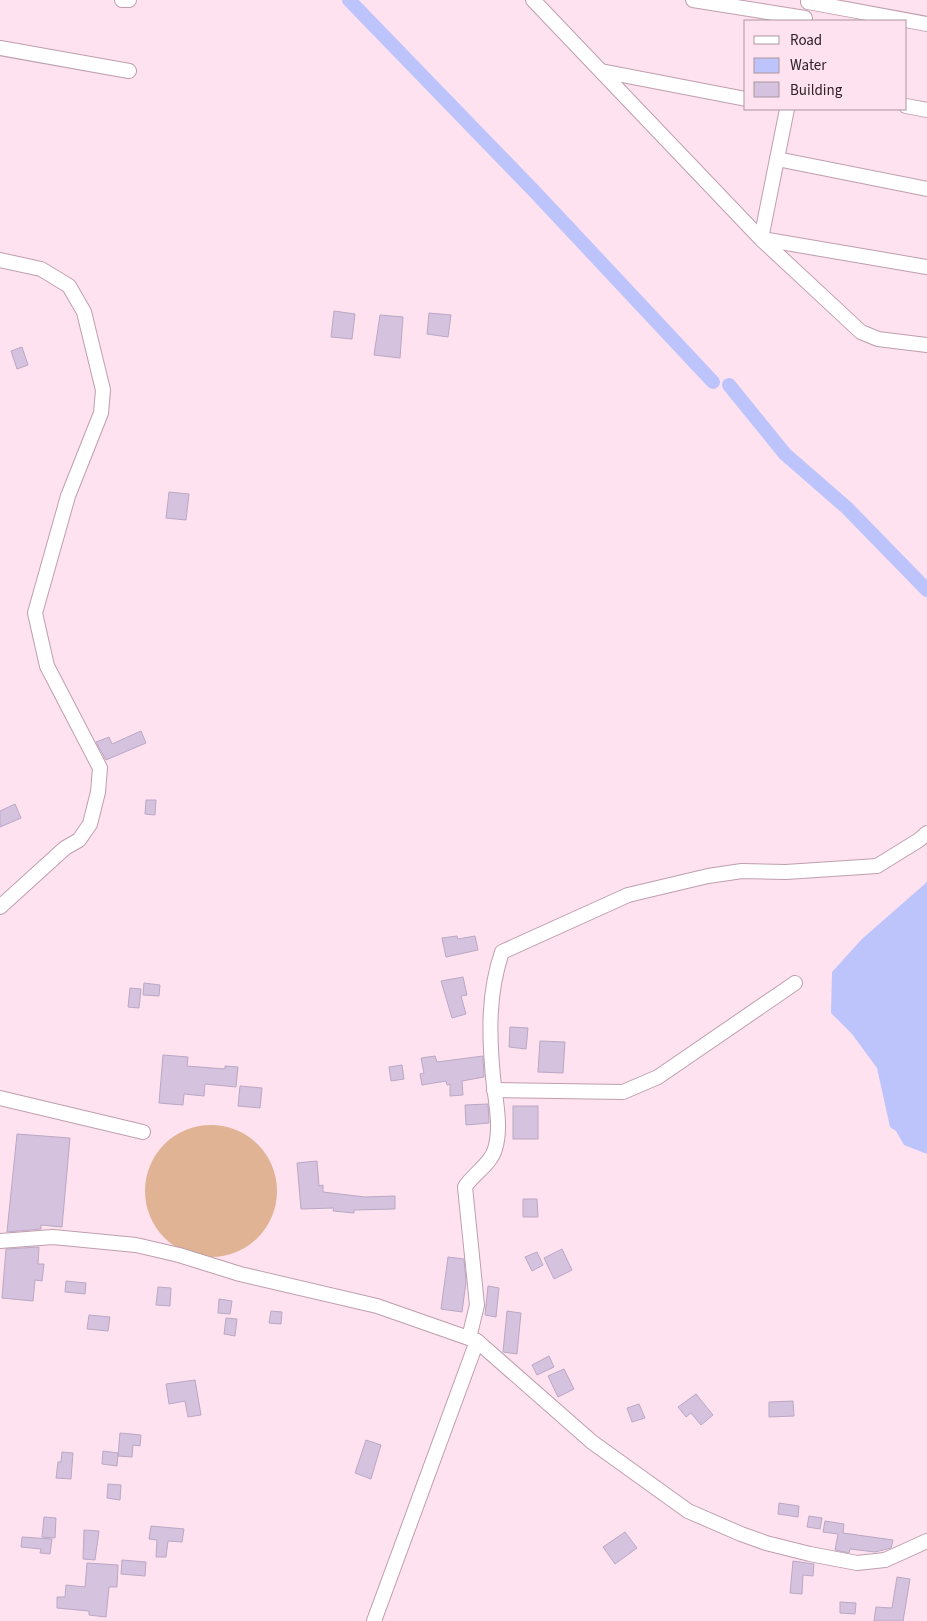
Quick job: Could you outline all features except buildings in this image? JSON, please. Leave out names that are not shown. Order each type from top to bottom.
[{"type":"street","points":[[122,0],[129,0]]},
{"type":"street","points":[[533,0],[761,239],[861,332],[878,338],[927,345]]},
{"type":"street","points":[[693,0],[804,20],[808,1],[906,20]]},
{"type":"street","points":[[907,20],[927,24]]},
{"type":"street","points":[[0,48],[129,71]]},
{"type":"street","points":[[601,72],[744,99]]},
{"type":"street","points":[[907,106],[927,110]]},
{"type":"street","points":[[761,239],[787,110]]},
{"type":"street","points":[[777,159],[927,189]]},
{"type":"street","points":[[761,239],[927,267]]},
{"type":"street","points":[[0,260],[42,269],[69,286],[84,312],[103,390],[101,413],[68,496],[35,613],[47,666],[100,768],[98,792],[90,824],[80,840],[65,848],[0,907]]},
{"type":"street","points":[[927,832],[919,840],[877,866],[786,872],[742,872],[708,876],[628,895],[502,952],[494,976],[490,1003],[498,1130],[495,1150],[464,1187],[477,1305],[469,1338],[477,1341],[592,1442],[688,1511],[766,1543],[857,1563],[885,1560],[927,1541]]},
{"type":"street","points":[[494,1090],[623,1092],[658,1077],[795,983]]},
{"type":"street","points":[[0,1098],[143,1132]]},
{"type":"street","points":[[0,1241],[53,1237],[136,1245],[179,1255],[240,1274],[376,1306],[477,1341]]},
{"type":"street","points":[[374,1621],[477,1341]]},
{"type":"shaded area","points":[[211,1125],[224,1126],[236,1130],[258,1144],[272,1166],[276,1178],[276,1204],[272,1216],[258,1238],[236,1252],[224,1256],[211,1257],[198,1256],[186,1252],[164,1238],[150,1216],[146,1204],[145,1191],[146,1178],[150,1166],[164,1144],[186,1130],[198,1126]]},
{"type":"water","points":[[927,882],[927,1154],[904,1145],[896,1131],[890,1127],[877,1068],[852,1034],[831,1013],[832,972],[862,939]]},
{"type":"waterway","points":[[349,0],[535,192],[713,382]]},
{"type":"waterway","points":[[729,385],[785,454],[847,508],[927,590]]}]
